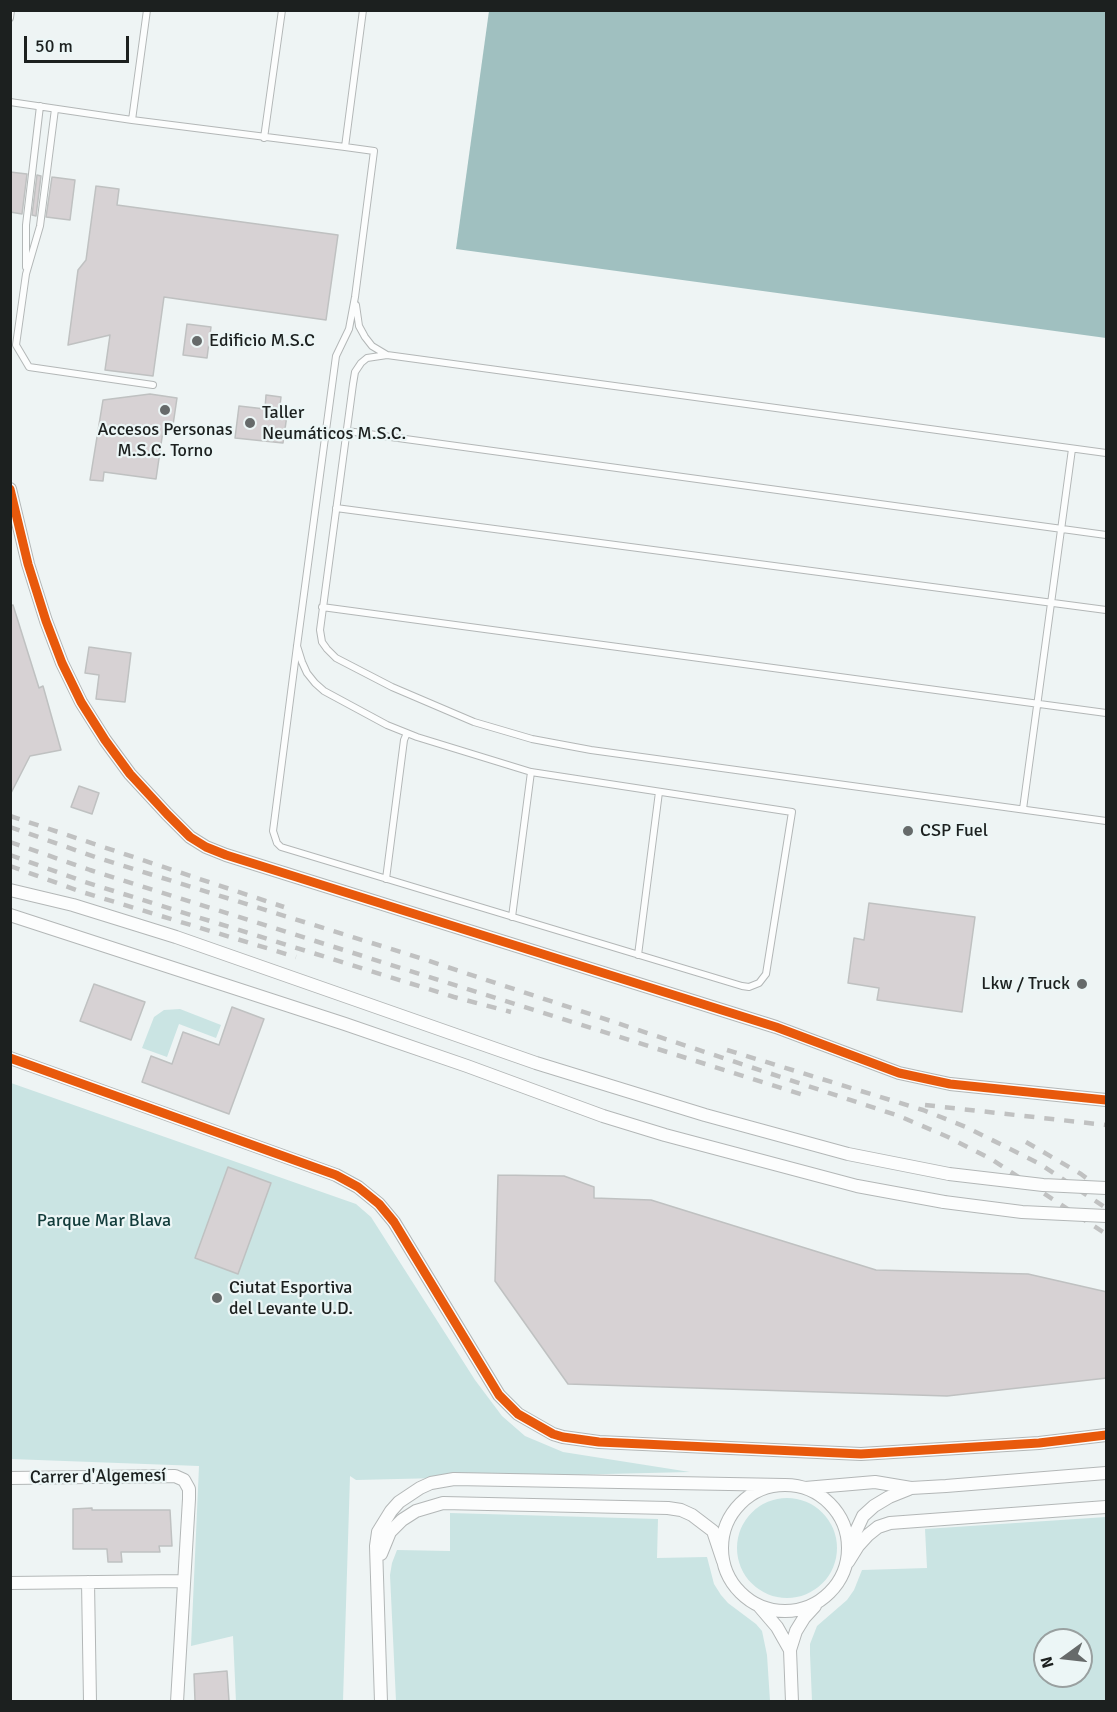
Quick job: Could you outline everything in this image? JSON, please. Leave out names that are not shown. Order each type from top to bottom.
[{"type":"street","points":[[10,489],[28,564],[46,621],[62,663],[81,702],[130,774],[166,814],[190,837],[206,847],[776,1027],[899,1073],[950,1084],[1107,1100]]},
{"type":"street","points":[[10,890],[73,904],[176,937],[536,1063],[705,1115],[848,1154],[949,1174],[1024,1183],[1107,1188]]},
{"type":"street","points":[[10,915],[345,1024],[603,1116],[665,1135],[847,1184],[944,1202],[1022,1212],[1107,1216]]},
{"type":"street","points":[[10,1058],[336,1175],[358,1187],[379,1204],[394,1222],[499,1395],[518,1414],[553,1434],[599,1442],[861,1454],[1039,1443],[1107,1435]]},
{"type":"street","points":[[381,1701],[376,1590],[378,1532],[399,1502],[431,1483],[466,1479],[784,1485],[803,1488],[875,1482],[910,1488],[1107,1473]]},
{"type":"street","name":"Carrer d'Algemesí","points":[[10,1478],[175,1476],[184,1480],[189,1489],[184,1581]]},
{"type":"street","points":[[723,1561],[722,1542],[727,1525],[736,1509],[749,1496],[766,1488],[784,1485]]},
{"type":"street","points":[[803,1488],[821,1497],[835,1510],[845,1528],[848,1548]]},
{"type":"street","points":[[845,1568],[848,1548],[863,1516],[889,1497],[910,1488]]},
{"type":"street","points":[[376,1590],[382,1549],[390,1532],[416,1510],[443,1503],[681,1510],[692,1515],[713,1532],[730,1579],[742,1595],[759,1606],[775,1611],[792,1611],[808,1607],[823,1599]]},
{"type":"street","points":[[792,1701],[790,1650],[796,1631],[804,1618],[836,1585],[858,1546],[878,1527],[890,1523],[1107,1507]]},
{"type":"street","points":[[10,1583],[184,1581],[177,1701]]},
{"type":"street","points":[[88,1582],[90,1701]]},
{"type":"street","points":[[759,1606],[777,1628],[790,1650]]},
{"type":"lane","points":[[10,18],[12,10]]},
{"type":"lane","points":[[132,120],[147,10]]},
{"type":"lane","points":[[264,138],[282,10]]},
{"type":"lane","points":[[345,147],[363,10]]},
{"type":"lane","points":[[10,102],[374,151],[355,297],[349,329],[336,356],[297,646],[273,831],[273,837],[281,847],[742,986],[750,987],[759,983],[766,974],[792,812],[531,772],[407,733],[324,691],[308,673],[297,646]]},
{"type":"lane","points":[[27,274],[26,225],[40,106]]},
{"type":"lane","points":[[55,109],[40,226],[12,346],[29,367],[153,385]]},
{"type":"lane","points":[[355,297],[359,326],[364,337],[372,346],[387,355]]},
{"type":"lane","points":[[1107,453],[387,355],[368,358],[360,363],[355,372],[320,630],[322,642],[336,658],[419,700],[504,731],[591,750],[1107,821]]},
{"type":"lane","points":[[347,431],[1107,535]]},
{"type":"lane","points":[[1023,809],[1072,448]]},
{"type":"lane","points":[[336,508],[1107,610]]},
{"type":"lane","points":[[322,607],[1107,713]]},
{"type":"lane","points":[[386,879],[404,740],[407,733]]},
{"type":"lane","points":[[513,917],[531,772]]},
{"type":"lane","points":[[638,955],[659,792]]},
{"type":"green space","points":[[180,1009],[221,1025],[216,1038],[179,1024],[167,1057],[142,1048],[154,1017],[164,1010]]},
{"type":"green space","name":"Ciutat Esportiva del Levante U.D.","points":[[11,1083],[356,1204],[371,1217],[475,1380],[502,1416],[525,1436],[563,1452],[690,1472],[356,1480],[350,1476],[343,1701],[236,1702],[233,1636],[191,1646],[199,1466],[11,1459]]},
{"type":"green space","points":[[787,1498],[806,1502],[822,1513],[833,1529],[837,1548],[833,1567],[822,1583],[806,1594],[787,1598],[768,1594],[752,1583],[741,1567],[737,1548],[741,1529],[752,1513],[768,1502]]},
{"type":"green space","points":[[450,1513],[658,1519],[657,1558],[707,1557],[714,1584],[721,1595],[762,1631],[767,1655],[770,1701],[396,1701],[390,1575],[392,1563],[397,1550],[450,1551]]},
{"type":"green space","points":[[1106,1517],[1106,1701],[812,1701],[810,1644],[817,1626],[847,1600],[862,1570],[927,1568],[925,1529]]},
{"type":"shaded area","points":[[489,11],[1106,11],[1106,338],[456,249]]},
{"type":"building","points":[[10,172],[27,174],[22,214],[10,212]]},
{"type":"building","points":[[37,175],[41,176],[36,216],[32,215]]},
{"type":"building","points":[[52,177],[75,180],[70,220],[46,217]]},
{"type":"building","points":[[96,186],[119,189],[117,205],[338,235],[326,320],[164,297],[153,376],[105,370],[110,335],[68,345],[78,270],[86,260]]},
{"type":"building","name":"Edificio M.S.C","points":[[187,324],[211,327],[207,358],[183,355]]},
{"type":"building","points":[[150,394],[177,398],[173,425],[164,424],[156,479],[104,472],[103,481],[90,480],[103,400]]},
{"type":"building","points":[[266,395],[281,397],[280,406],[288,408],[283,443],[235,438],[239,406],[265,409]]},
{"type":"building","points":[[13,605],[39,688],[43,686],[61,750],[30,756],[10,795],[10,606]]},
{"type":"building","points":[[89,647],[131,653],[125,702],[96,699],[99,675],[85,673]]},
{"type":"building","points":[[79,786],[99,793],[92,814],[71,807]]},
{"type":"building","points":[[869,903],[975,917],[962,1012],[877,1000],[879,988],[848,983],[854,938],[864,940]]},
{"type":"building","points":[[94,984],[145,1002],[131,1040],[80,1021]]},
{"type":"building","points":[[232,1007],[264,1019],[229,1114],[142,1082],[151,1056],[172,1064],[183,1032],[219,1045]]},
{"type":"building","points":[[228,1167],[271,1183],[238,1274],[195,1258]]},
{"type":"building","points":[[498,1175],[564,1176],[594,1187],[594,1198],[651,1200],[876,1270],[1028,1274],[1107,1292],[1107,1378],[947,1396],[568,1384],[495,1281]]},
{"type":"building","points":[[92,1508],[92,1510],[170,1510],[172,1546],[159,1546],[160,1552],[121,1552],[122,1562],[108,1562],[107,1549],[73,1549],[73,1509]]},
{"type":"building","points":[[227,1671],[229,1701],[195,1701],[194,1674]]},
{"type":"railway","points":[[10,816],[284,907]]},
{"type":"railway","points":[[10,827],[95,857],[420,958],[899,1116],[991,1159],[1106,1234]]},
{"type":"railway","points":[[10,842],[90,870],[810,1097]]},
{"type":"railway","points":[[10,855],[85,882],[454,997],[511,1012]]},
{"type":"railway","points":[[10,866],[82,892],[296,957]]},
{"type":"railway","points":[[727,1050],[923,1110],[966,1127],[1040,1164],[1106,1208]]},
{"type":"railway","points":[[925,1105],[1106,1125]]},
{"type":"railway","points":[[1026,1142],[1081,1174],[1106,1193]]},
{"type":"cycle path","points":[[10,489],[28,564],[46,621],[62,663],[81,702],[130,774],[190,837],[206,847],[776,1027],[899,1073],[950,1084],[1106,1100]]},
{"type":"cycle path","points":[[10,1058],[336,1175],[358,1187],[379,1204],[394,1222],[499,1395],[518,1414],[553,1434],[599,1442],[861,1454],[1039,1443],[1106,1435]]},
{"type":"place","name":"Edificio M.S.C","points":[[197,341]]},
{"type":"place","name":"Accesos Personas M.S.C. Torno","points":[[165,410]]},
{"type":"place","name":"Taller Neumáticos M.S.C.","points":[[250,423]]},
{"type":"place","name":"CSP Fuel","points":[[908,831]]},
{"type":"place","name":"Lkw / Truck","points":[[1082,984]]},
{"type":"place","name":"Ciutat Esportiva del Levante U.D.","points":[[217,1298]]},
{"type":"park label","name":"Parque Mar Blava","points":[[104,1221]]}]
